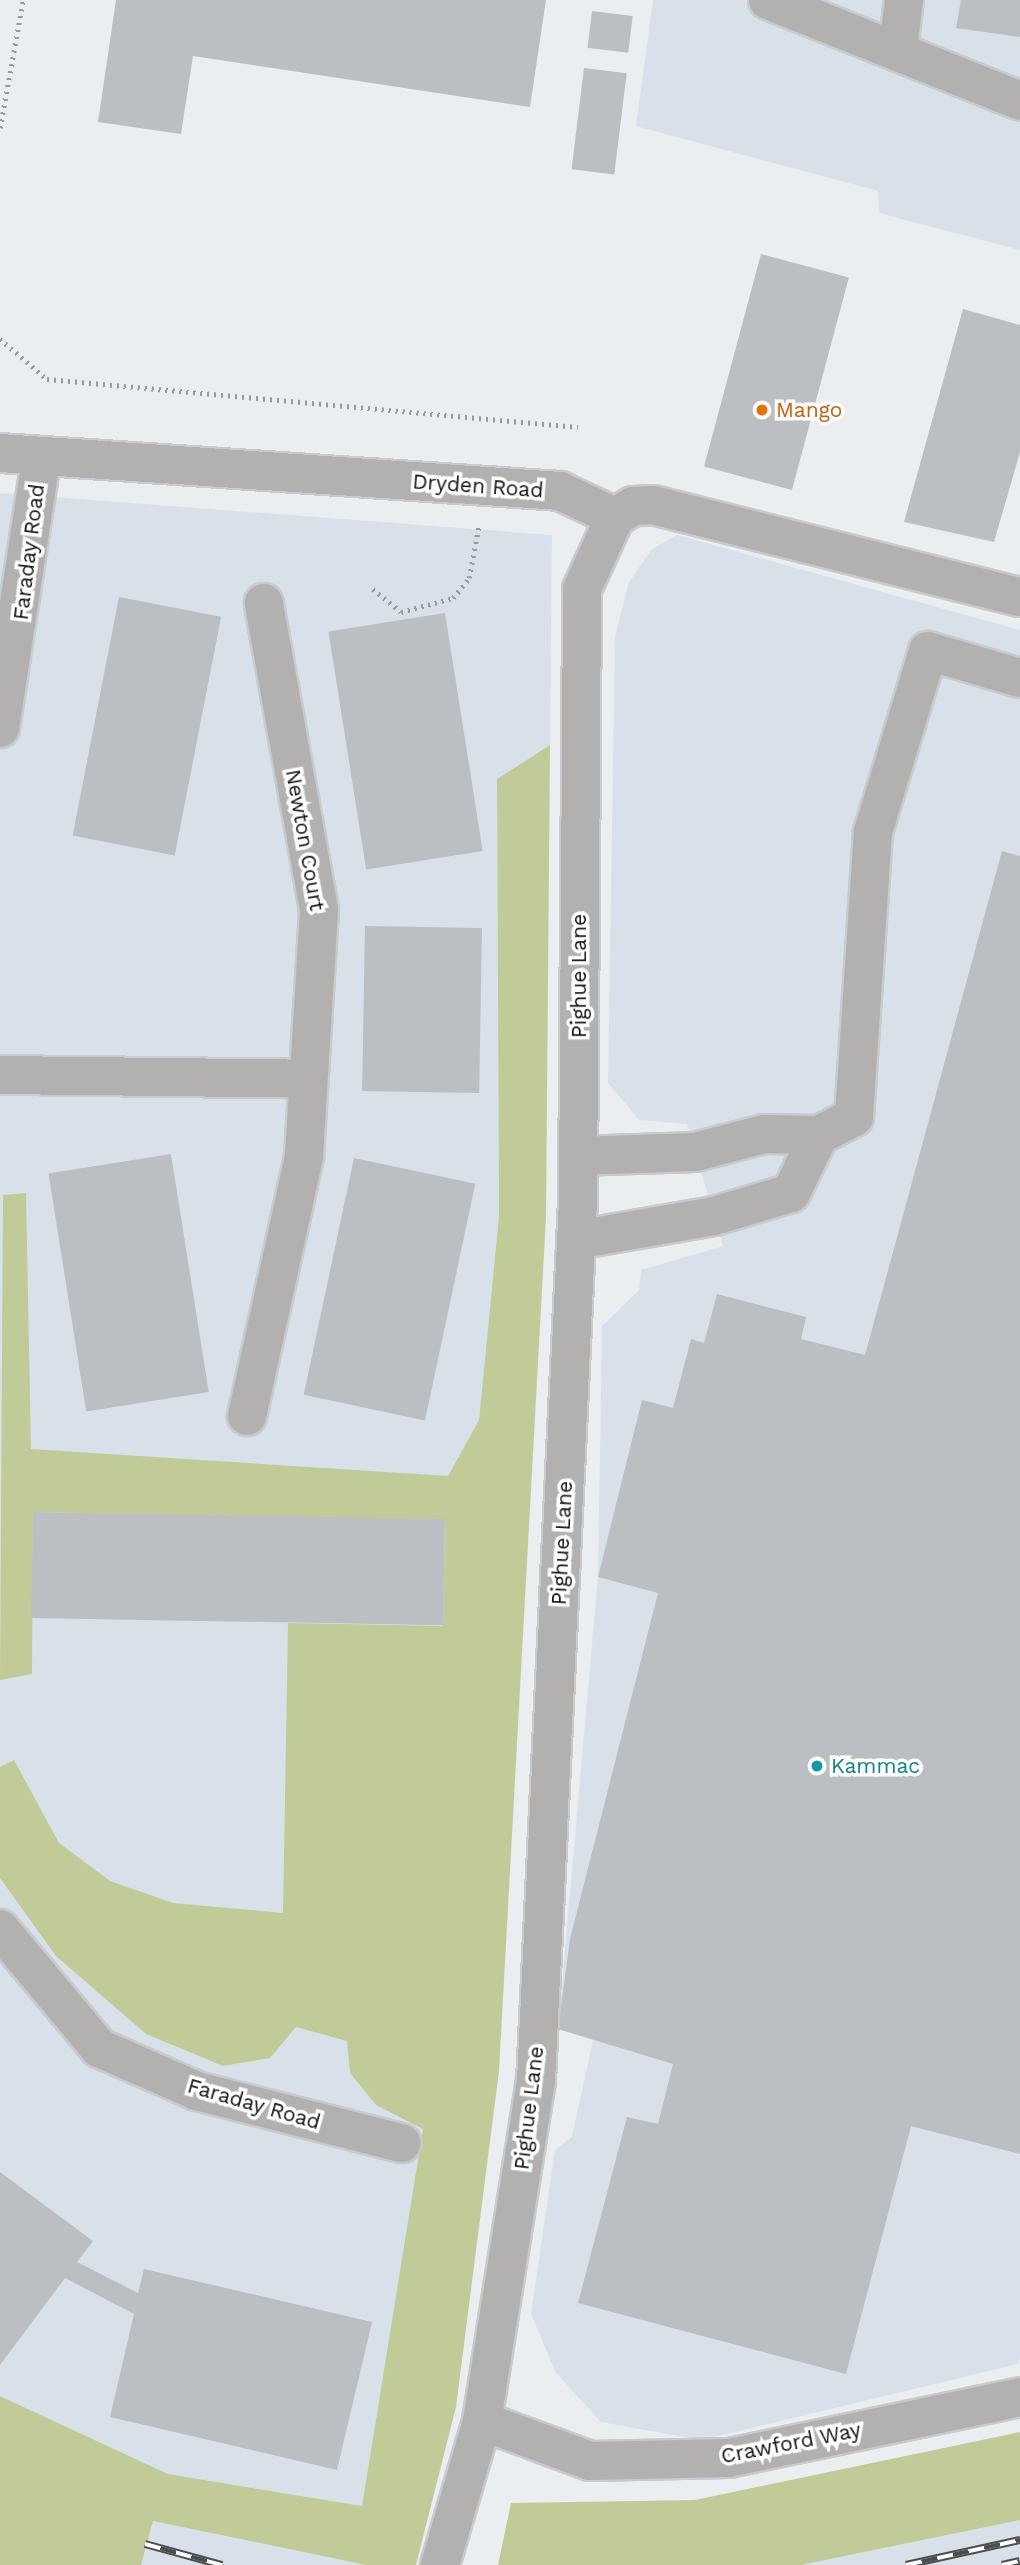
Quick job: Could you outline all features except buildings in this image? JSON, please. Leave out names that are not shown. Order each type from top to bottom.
[{"type":"street","points":[[768,0],[898,48],[1020,101]]},
{"type":"street","points":[[898,48],[904,0]]},
{"type":"street","name":"Dryden Road","points":[[0,453],[41,458],[561,491],[615,517]]},
{"type":"street","name":"Faraday Road","points":[[0,728],[41,458]]},
{"type":"street","points":[[615,517],[633,506],[653,505],[1020,597]]},
{"type":"street","name":"Pighue Lane","points":[[440,2565],[453,2503],[482,2421],[536,2081],[576,1240],[582,589],[615,517]]},
{"type":"street","name":"Newton Court","points":[[247,1416],[303,1156],[319,910],[264,603]]},
{"type":"street","points":[[578,1156],[695,1152],[764,1133],[819,1135],[854,1117],[873,832],[928,651],[1020,678]]},
{"type":"street","points":[[0,1076],[308,1079]]},
{"type":"street","points":[[576,1240],[714,1216],[791,1193],[819,1135]]},
{"type":"street","name":"Faraday Road","points":[[0,1929],[99,2048],[197,2091],[401,2143]]},
{"type":"street","name":"Crawford Way","points":[[482,2421],[590,2461],[729,2458],[1020,2397]]},
{"type":"path","points":[[0,128],[23,0]]},
{"type":"path","points":[[0,339],[47,379],[578,427]]},
{"type":"path","points":[[373,589],[401,612],[453,598],[477,553],[482,486]]},
{"type":"shaded area","points":[[653,0],[1020,0],[1020,250],[879,213],[878,191],[636,126]]},
{"type":"shaded area","points":[[0,493],[552,535],[550,745],[497,779],[499,1216],[479,1420],[448,1477],[428,2104],[362,2506],[168,2474],[0,2396]]},
{"type":"shaded area","points":[[677,535],[1020,630],[1020,2357],[1018,2364],[701,2440],[601,2422],[556,2373],[531,2314],[555,2150],[572,2137],[593,2040],[558,2029],[598,1577],[602,1326],[639,1290],[641,1270],[723,1246],[687,1124],[639,1120],[608,1083],[615,637],[629,582],[652,549]]},
{"type":"shaded area","points":[[1020,2520],[1020,2565],[801,2565],[1010,2522]]},
{"type":"shaded area","points":[[153,2521],[366,2565],[141,2565]]},
{"type":"green space","points":[[550,745],[546,1217],[499,2071],[456,2407],[416,2565],[366,2565],[153,2521],[141,2565],[0,2565],[0,2396],[168,2474],[362,2506],[423,2129],[376,2105],[350,2073],[347,2041],[296,2027],[270,2058],[223,2066],[146,2034],[56,1956],[0,1878],[0,1767],[14,1760],[59,1843],[110,1881],[173,1903],[283,1913],[288,1623],[443,1626],[445,1521],[33,1512],[32,1674],[0,1680],[3,1195],[26,1193],[31,1449],[448,1476],[479,1420],[499,1216],[497,779]]},
{"type":"green space","points":[[1020,2432],[1020,2520],[801,2565],[498,2565],[511,2503],[695,2500]]},
{"type":"railway","points":[[906,2565],[1020,2540]]},
{"type":"railway","points":[[145,2544],[222,2565]]},
{"type":"railway","points":[[1002,2565],[1020,2561]]},
{"type":"place","name":"Mango","points":[[762,410]]},
{"type":"place","name":"Kammac","points":[[817,1766]]}]
